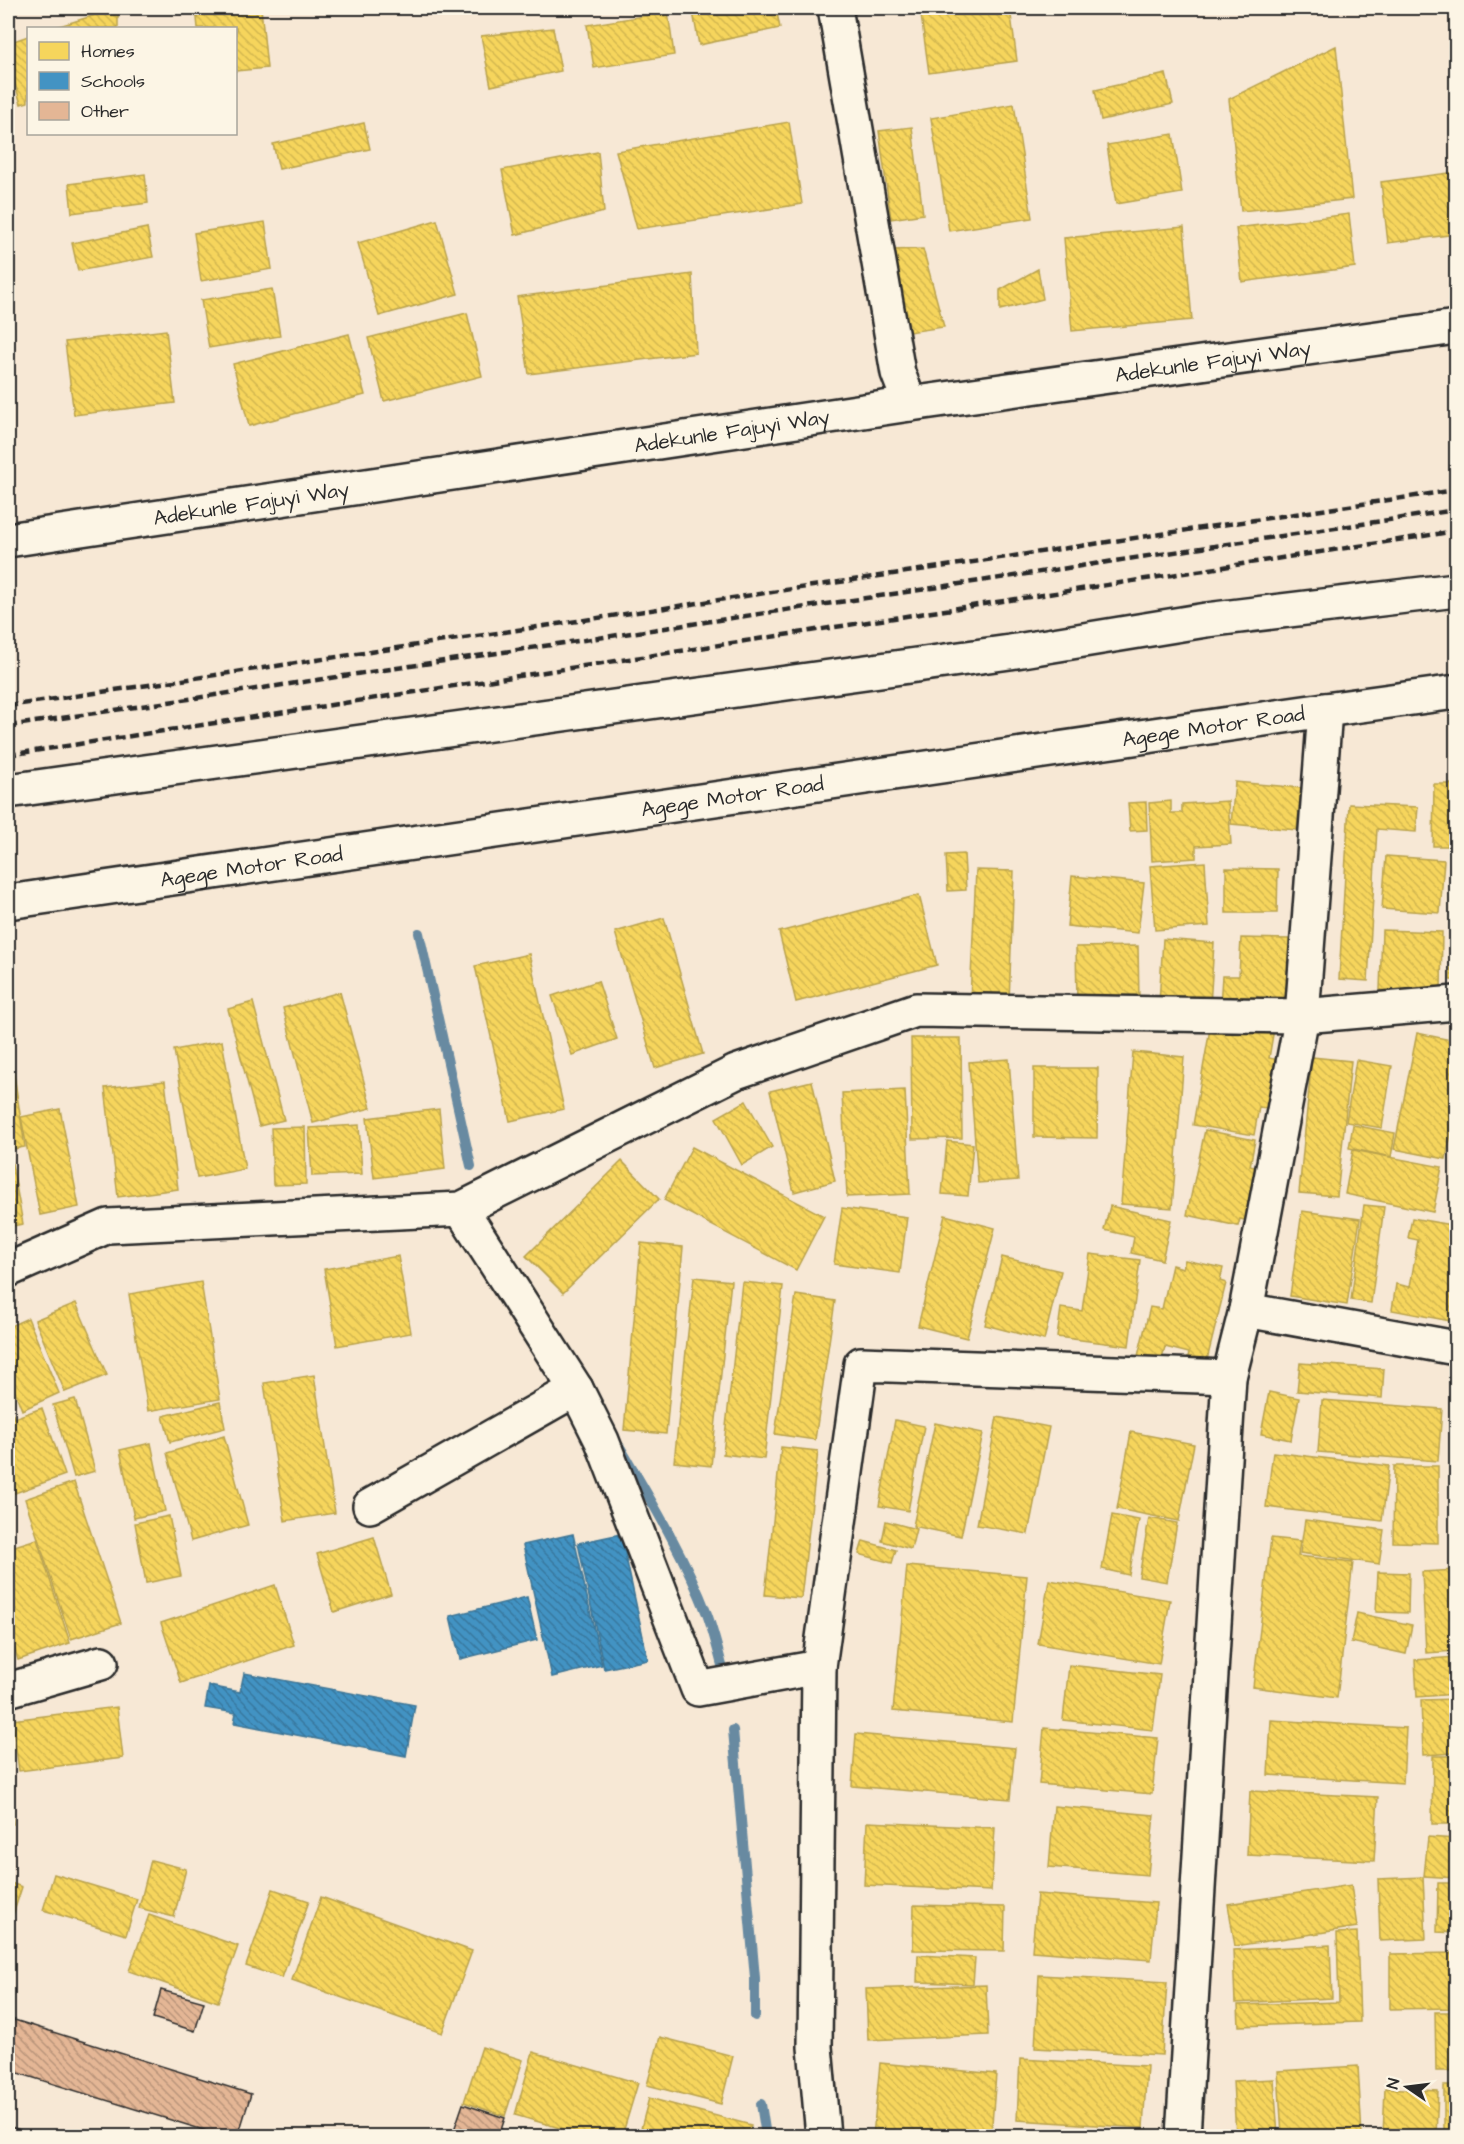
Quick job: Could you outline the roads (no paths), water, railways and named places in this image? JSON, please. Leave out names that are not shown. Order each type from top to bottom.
[{"type":"main road","points":[[835,8],[898,373],[910,404]]},
{"type":"main road","name":"Adekunle Fajuyi Way","points":[[8,540],[910,404],[1456,327]]},
{"type":"main road","points":[[8,791],[1010,652],[1206,620],[1456,590]]},
{"type":"main road","name":"Agege Motor Road","points":[[8,902],[1456,692]]},
{"type":"main road","points":[[1183,2136],[1228,1377],[1246,1310],[1302,1016],[1325,710]]},
{"type":"main road","points":[[8,1270],[108,1226],[461,1209],[736,1072],[915,1010],[1302,1016],[1456,1003]]},
{"type":"main road","points":[[461,1209],[576,1389],[602,1441],[698,1689],[819,1667]]},
{"type":"main road","points":[[1246,1310],[1456,1348]]},
{"type":"main road","points":[[824,2136],[815,2047],[819,1667],[861,1364],[1228,1377]]},
{"type":"main road","points":[[370,1506],[576,1389]]},
{"type":"main road","points":[[8,1690],[101,1663]]},
{"type":"waterway","points":[[419,933],[471,1166]]},
{"type":"waterway","points":[[620,1447],[667,1529],[698,1592],[710,1622],[726,1680]]},
{"type":"waterway","points":[[733,1730],[755,1978],[755,2016]]},
{"type":"waterway","points":[[761,2104],[766,2136]]},
{"type":"railway","points":[[8,706],[1456,490]]},
{"type":"railway","points":[[8,726],[1456,510]]},
{"type":"railway","points":[[8,755],[1456,531]]}]
